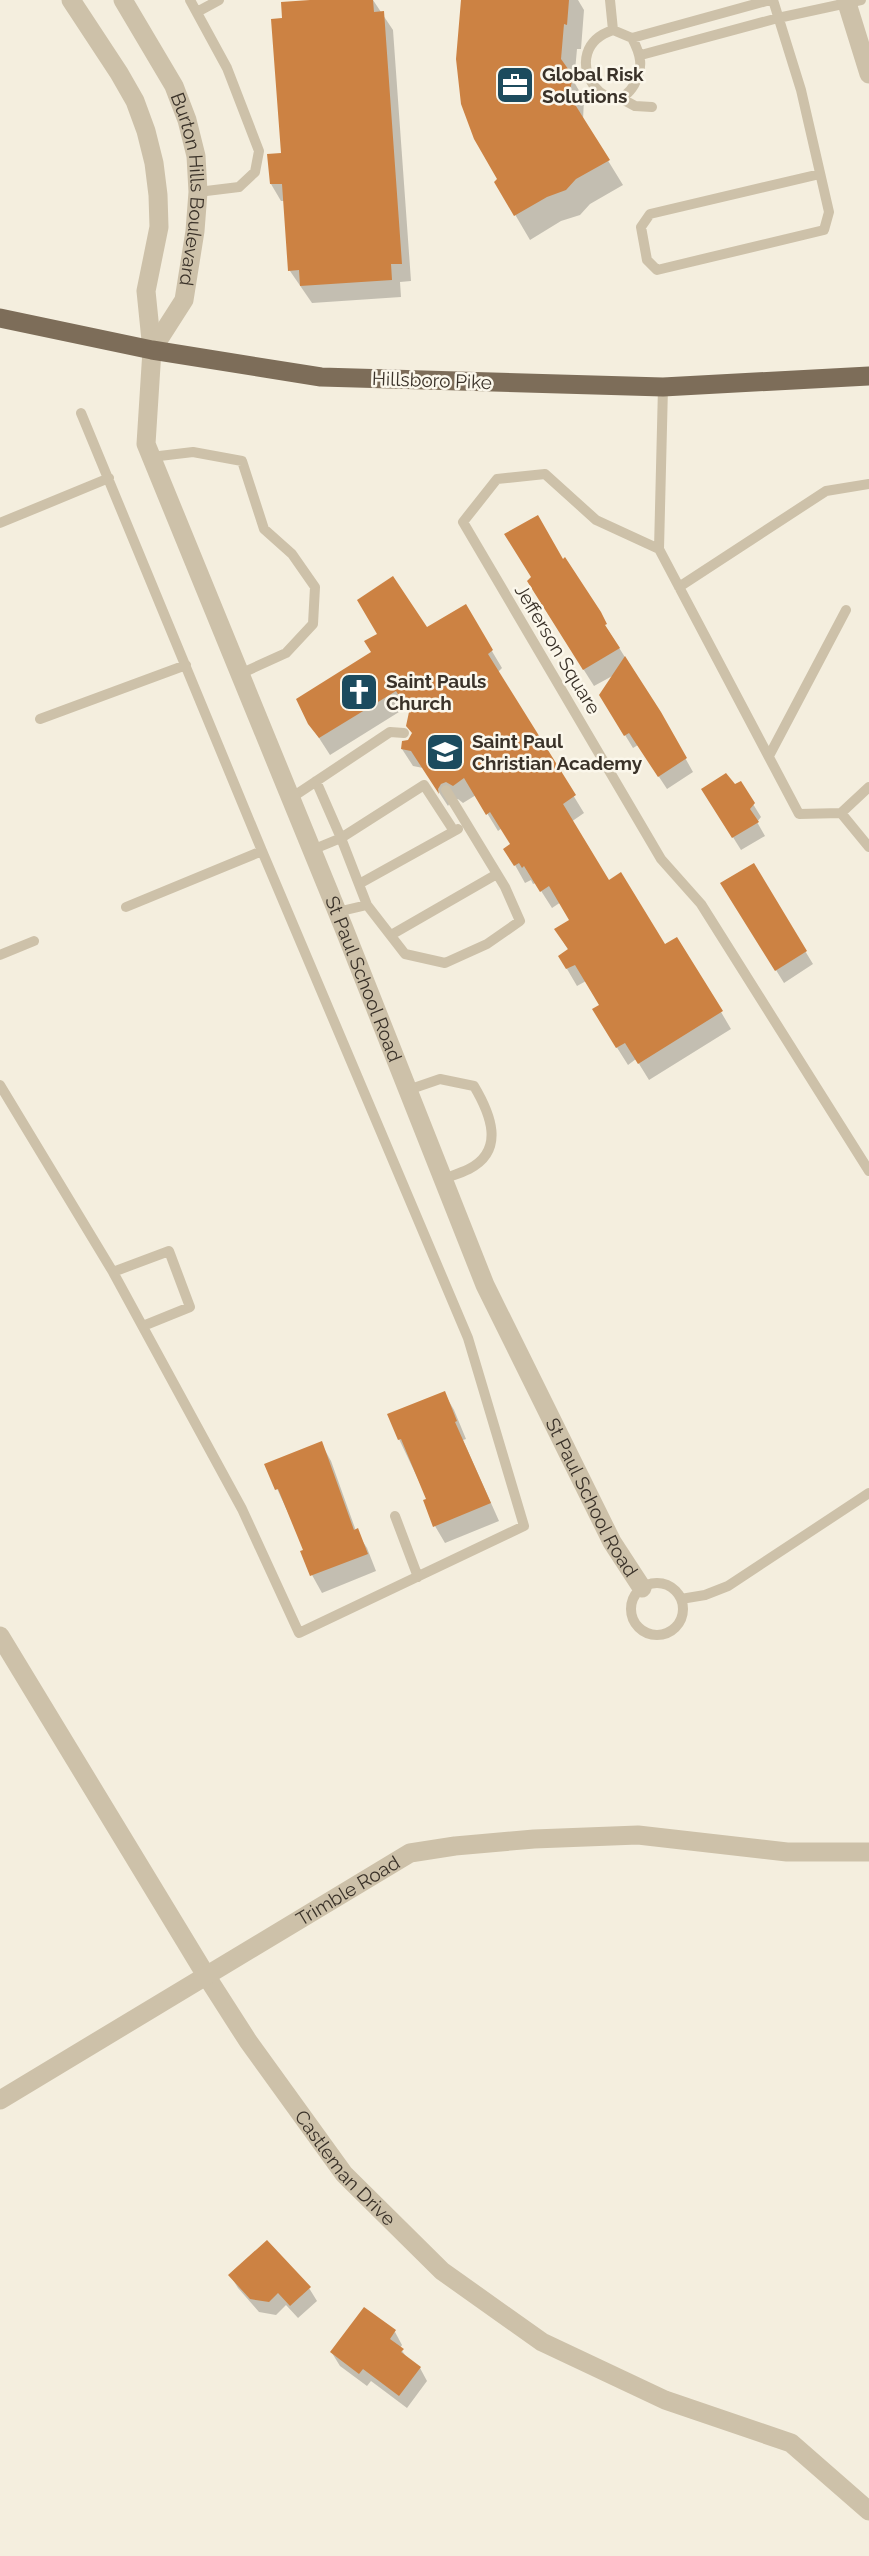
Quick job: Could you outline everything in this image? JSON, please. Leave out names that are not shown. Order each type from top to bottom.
[{"type":"main road","name":"Hillsboro Pike","points":[[0,318],[152,349],[321,376],[663,387],[869,376]]},
{"type":"street","name":"Burton Hills Boulevard","points":[[71,0],[135,101],[154,163],[159,227],[146,291],[152,349]]},
{"type":"street","name":"Burton Hills Boulevard","points":[[123,0],[156,54],[178,98],[196,156],[198,192],[195,232],[184,300],[152,349]]},
{"type":"street","points":[[851,1],[869,74]]},
{"type":"street","name":"St Paul School Road","points":[[152,349],[146,444],[151,457],[312,850],[485,1285],[612,1542],[642,1588]]},
{"type":"street","name":"Castleman Drive","points":[[0,1636],[207,1977],[248,2041],[344,2174],[442,2272],[542,2342],[665,2400],[791,2443],[869,2511]]},
{"type":"street","name":"Trimble Road","points":[[0,2100],[410,1853],[510,1841],[638,1835],[786,1852],[869,1852]]},
{"type":"lane","points":[[190,0],[227,68],[259,151],[255,172],[239,187],[198,192]]},
{"type":"lane","points":[[197,12],[219,0]]},
{"type":"lane","points":[[610,0],[613,30]]},
{"type":"lane","points":[[632,38],[641,55],[641,69],[628,94],[622,99],[613,100],[597,89],[586,68],[589,48],[595,39],[613,30],[632,38],[771,0],[801,90],[830,212],[824,230],[657,270],[647,260],[641,228],[650,214],[820,174]]},
{"type":"lane","points":[[641,55],[851,1]]},
{"type":"lane","points":[[622,99],[635,106],[652,107]]},
{"type":"lane","points":[[663,387],[659,549],[799,814],[841,813],[869,787]]},
{"type":"lane","points":[[0,1085],[143,1326],[242,1508],[299,1633],[524,1526],[468,1338],[262,852],[81,412]]},
{"type":"lane","points":[[151,457],[193,452],[242,461],[264,529],[292,554],[315,587],[313,624],[286,653],[240,674]]},
{"type":"lane","name":"Jefferson Square","points":[[659,549],[596,520],[545,474],[497,479],[463,522],[662,859],[701,904],[869,1171]]},
{"type":"lane","points":[[0,523],[109,478]]},
{"type":"lane","points":[[679,587],[826,492],[869,484]]},
{"type":"lane","points":[[769,756],[846,610]]},
{"type":"lane","points":[[40,719],[186,665]]},
{"type":"lane","points":[[291,798],[390,732],[404,733]]},
{"type":"lane","points":[[316,781],[368,905],[405,954],[445,963],[487,944],[520,920],[497,874],[446,790]]},
{"type":"lane","points":[[312,850],[341,838],[424,785],[454,831]]},
{"type":"lane","points":[[841,813],[869,847]]},
{"type":"lane","points":[[359,884],[467,824]]},
{"type":"lane","points":[[126,906],[262,852]]},
{"type":"lane","points":[[391,935],[497,874]]},
{"type":"lane","points":[[337,912],[368,905]]},
{"type":"lane","points":[[0,955],[34,941]]},
{"type":"lane","points":[[408,1090],[440,1079],[474,1086],[488,1109],[493,1131],[487,1154],[471,1168],[443,1179]]},
{"type":"lane","points":[[113,1272],[169,1251],[190,1307],[143,1326]]},
{"type":"lane","points":[[681,1599],[705,1595],[728,1586],[869,1493]]},
{"type":"lane","points":[[395,1516],[418,1577]]},
{"type":"lane","points":[[651,1583],[666,1585],[675,1590],[681,1599],[684,1609],[679,1623],[668,1633],[652,1635],[639,1628],[631,1615],[633,1600],[642,1588],[651,1583]]},
{"type":"building","points":[[373,0],[374,12],[384,11],[402,264],[391,264],[392,280],[300,286],[299,270],[288,271],[282,184],[270,184],[267,154],[281,153],[271,19],[282,18],[281,2]]},
{"type":"building","points":[[461,0],[569,0],[561,59],[571,73],[569,95],[610,160],[576,179],[566,190],[547,197],[514,216],[494,182],[497,179],[474,139],[461,104],[456,59]]},
{"type":"building","points":[[538,515],[563,559],[565,557],[601,612],[607,624],[605,625],[620,648],[583,670],[527,581],[531,577],[504,534]]},
{"type":"building","points":[[393,576],[427,627],[466,604],[493,650],[488,654],[576,795],[563,804],[609,880],[621,872],[665,944],[677,937],[723,1011],[638,1064],[625,1043],[616,1048],[592,1009],[599,1005],[575,965],[566,969],[558,956],[568,949],[554,929],[569,920],[549,886],[540,892],[524,866],[522,868],[519,863],[514,866],[503,849],[510,844],[490,812],[486,815],[464,778],[453,786],[446,782],[441,784],[439,794],[411,751],[401,749],[402,741],[408,740],[412,733],[406,726],[409,712],[396,691],[319,738],[308,724],[296,699],[371,652],[364,641],[377,634],[357,600]]},
{"type":"building","points":[[625,656],[687,758],[658,777],[629,733],[624,736],[599,695]]},
{"type":"building","points":[[726,773],[735,784],[741,781],[755,803],[750,809],[759,822],[732,838],[701,789]]},
{"type":"building","points":[[754,863],[807,951],[775,971],[720,883]]},
{"type":"building","points":[[445,1391],[457,1421],[455,1422],[491,1503],[433,1527],[423,1500],[426,1499],[401,1439],[398,1440],[387,1414]]},
{"type":"building","points":[[322,1441],[354,1530],[358,1528],[368,1554],[310,1576],[300,1551],[303,1550],[278,1489],[275,1490],[264,1464]]},
{"type":"building","points":[[267,2240],[311,2287],[290,2306],[278,2293],[269,2302],[250,2299],[228,2275]]},
{"type":"building","points":[[364,2307],[396,2330],[390,2339],[404,2349],[401,2352],[421,2367],[399,2396],[363,2369],[359,2374],[330,2352]]},
{"type":"place","name":"Global Risk Solutions","points":[[515,85]]},
{"type":"place","name":"Saint Pauls Church","points":[[359,692]]},
{"type":"place","name":"Saint Paul Christian Academy","points":[[445,752]]}]
